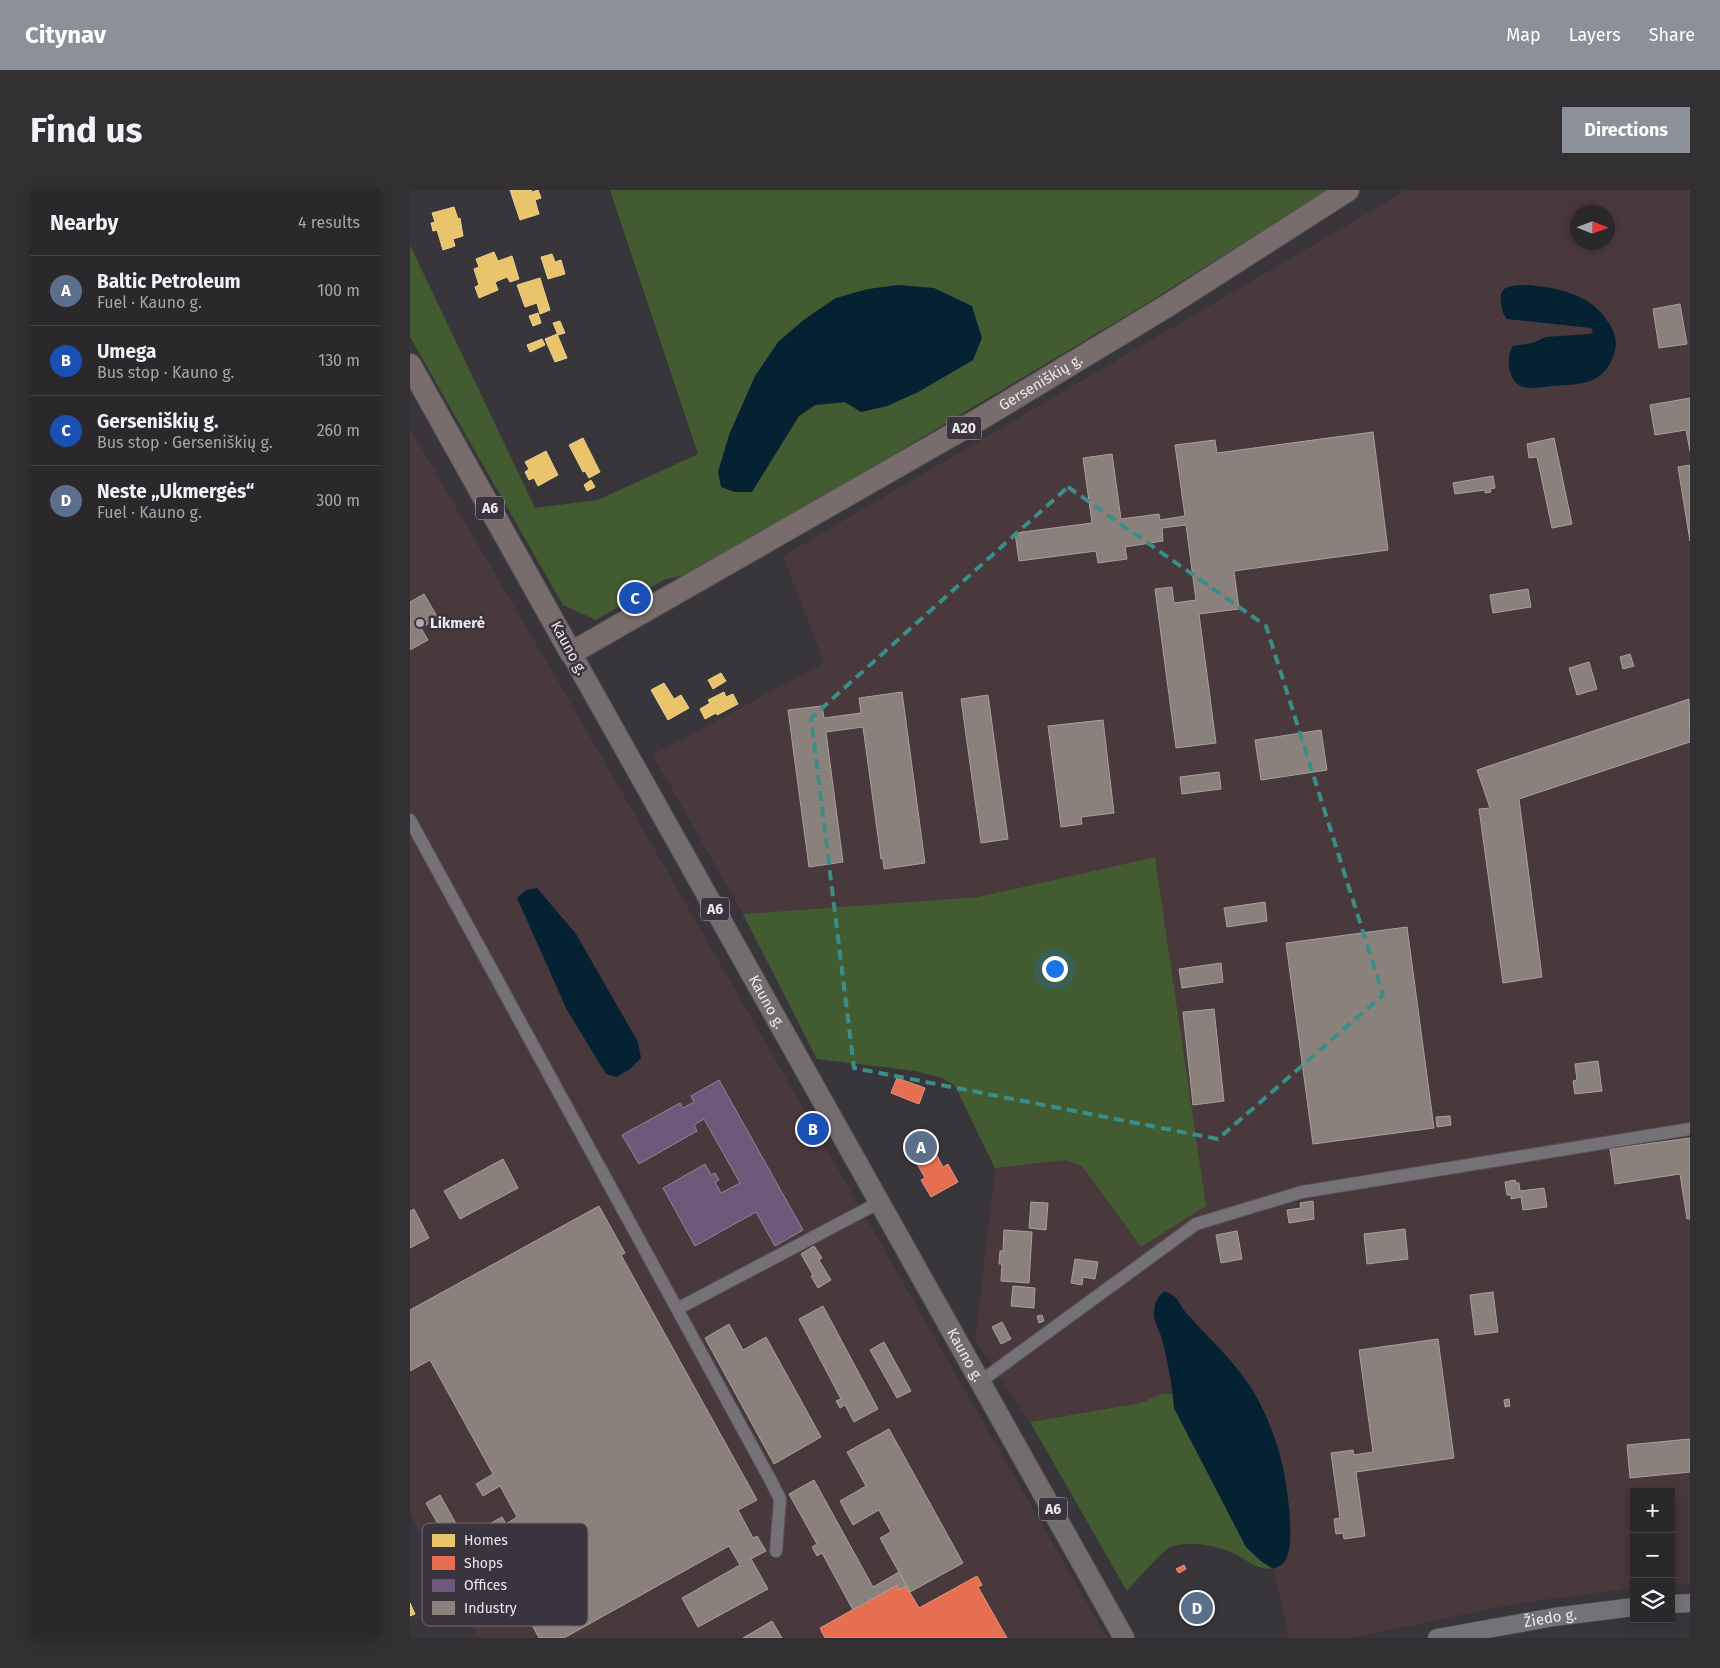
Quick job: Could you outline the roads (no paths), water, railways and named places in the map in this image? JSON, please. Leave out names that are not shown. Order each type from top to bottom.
[{"type":"highway","name":"Gerseniškių g.","points":[[571,653],[988,414],[1167,306],[1348,190]]},
{"type":"highway","name":"Kauno g.","points":[[410,365],[571,653]]},
{"type":"main road","name":"Kauno g.","points":[[571,653],[1124,1638]]},
{"type":"street","points":[[410,820],[780,1499],[776,1551]]},
{"type":"street","points":[[981,1382],[1196,1224],[1302,1192],[1690,1129]]},
{"type":"street","points":[[677,1309],[880,1202]]},
{"type":"street","points":[[1675,1604],[1690,1603]]},
{"type":"street","name":"Žiedo g.","points":[[1437,1638],[1554,1616],[1630,1608]]},
{"type":"water","points":[[898,285],[934,288],[972,306],[982,338],[973,360],[918,392],[887,406],[861,412],[845,402],[815,405],[799,416],[752,492],[735,492],[721,487],[718,472],[729,435],[755,376],[778,342],[805,319],[836,298],[868,289]]},
{"type":"water","points":[[1528,285],[1551,288],[1573,294],[1593,305],[1601,312],[1612,330],[1616,345],[1610,364],[1598,377],[1573,385],[1532,388],[1516,383],[1510,374],[1509,368],[1509,356],[1513,346],[1532,343],[1546,337],[1593,333],[1591,328],[1507,319],[1502,309],[1501,297],[1504,289]]},
{"type":"water","points":[[537,888],[576,934],[638,1042],[641,1058],[630,1069],[617,1077],[606,1074],[567,1010],[517,898],[526,890]]},
{"type":"water","points":[[1165,1291],[1176,1299],[1188,1315],[1240,1372],[1258,1400],[1271,1429],[1279,1452],[1284,1476],[1290,1527],[1288,1555],[1282,1564],[1273,1569],[1246,1547],[1174,1408],[1166,1356],[1154,1314],[1156,1301]]},
{"type":"place","name":"Gerseniškių g.","points":[[635,598]]},
{"type":"place","name":"Likmerė","points":[[420,623]]},
{"type":"place","name":"Umega","points":[[813,1129]]},
{"type":"place","name":"Baltic Petroleum","points":[[921,1147]]},
{"type":"place","name":"Neste „Ukmergės“","points":[[1197,1608]]}]
